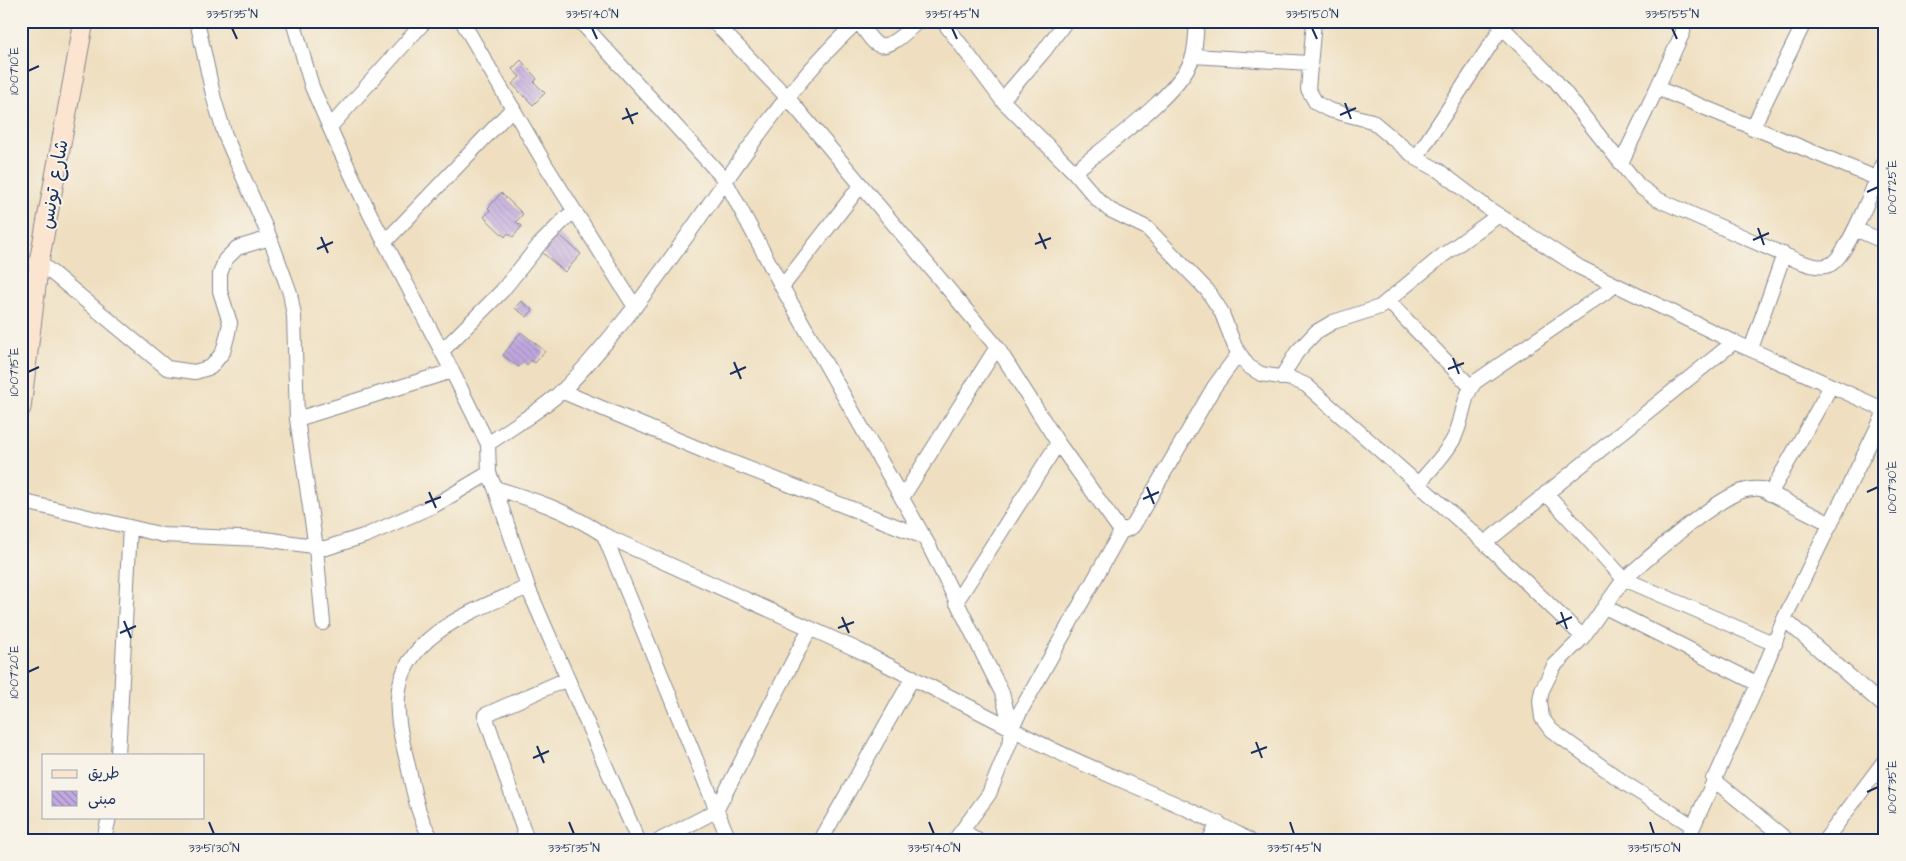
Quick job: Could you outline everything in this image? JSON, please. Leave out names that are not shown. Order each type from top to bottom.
[{"type":"street","name":"شارع تونس","points":[[21,408],[25,351],[39,262],[84,21]]},
{"type":"street","points":[[197,21],[214,99],[226,135],[270,238],[290,294],[294,316],[297,419],[316,548],[323,622]]},
{"type":"street","points":[[293,21],[312,87],[330,127],[488,444],[489,473],[528,587],[638,840]]},
{"type":"street","points":[[330,127],[425,21]]},
{"type":"street","points":[[462,21],[574,210],[635,307]]},
{"type":"street","points":[[580,21],[725,180],[782,287],[924,537],[1002,693],[1011,728],[1011,740],[989,794],[958,835],[977,840]]},
{"type":"street","points":[[714,21],[787,98],[997,347],[1058,443],[1122,530]]},
{"type":"street","points":[[488,444],[561,392],[635,307],[683,244],[725,180],[818,59],[858,21],[875,43],[880,45],[892,42],[918,21]]},
{"type":"street","points":[[943,21],[1002,100],[1110,210],[1147,228],[1207,290],[1221,311],[1239,353],[1248,366],[1261,374],[1306,385],[1485,543],[1583,636]]},
{"type":"street","points":[[1002,100],[1044,51],[1066,21]]},
{"type":"street","points":[[1074,172],[1170,90],[1182,77],[1193,56],[1197,21]]},
{"type":"street","points":[[1314,21],[1308,89],[1316,103],[1329,110],[1372,121],[1416,158],[1438,170],[1499,215],[1579,267],[1734,342],[1885,411],[1784,619],[1758,684],[1713,779],[1687,840]]},
{"type":"street","points":[[1621,163],[1683,32],[1684,21]]},
{"type":"street","points":[[1752,128],[1805,21]]},
{"type":"street","points":[[1416,158],[1502,23],[1581,110],[1640,186],[1657,199],[1784,254],[1819,267],[1830,265],[1842,253],[1855,229],[1885,160]]},
{"type":"street","points":[[1193,56],[1309,63]]},
{"type":"street","points":[[1657,88],[1876,178]]},
{"type":"street","points":[[386,242],[513,108]]},
{"type":"street","points":[[782,287],[861,186]]},
{"type":"street","points":[[442,351],[502,291],[539,245],[574,210]]},
{"type":"street","points":[[1281,378],[1297,352],[1316,332],[1333,322],[1380,307],[1442,256],[1499,215]]},
{"type":"street","points":[[1855,229],[1885,242]]},
{"type":"street","points":[[39,262],[167,368],[195,372],[211,367],[223,352],[230,323],[220,291],[220,274],[225,260],[236,248],[270,238]]},
{"type":"street","points":[[1751,349],[1784,254]]},
{"type":"street","points":[[1418,484],[1453,440],[1461,423],[1468,391],[1471,387],[1616,284]]},
{"type":"street","points":[[1388,301],[1471,387]]},
{"type":"street","points":[[1485,543],[1734,342]]},
{"type":"street","points":[[902,498],[997,347]]},
{"type":"street","points":[[1122,530],[1133,526],[1214,387],[1239,353]]},
{"type":"street","points":[[297,419],[452,371]]},
{"type":"street","points":[[1770,494],[1832,386]]},
{"type":"street","points":[[561,392],[716,456],[924,537]]},
{"type":"street","points":[[956,602],[1058,443]]},
{"type":"street","points":[[21,501],[163,535],[265,539],[326,548],[367,535],[435,505],[489,473]]},
{"type":"street","points":[[495,488],[549,504],[575,516],[604,534],[912,677],[1042,745],[1219,823],[1249,840]]},
{"type":"street","points":[[1693,826],[1626,784],[1545,724],[1540,710],[1542,690],[1554,666],[1583,636],[1624,579],[1713,508],[1739,492],[1752,488],[1762,489],[1831,524]]},
{"type":"street","points":[[1546,493],[1624,579],[1775,644]]},
{"type":"street","points":[[118,754],[130,527]]},
{"type":"street","points":[[1011,728],[1122,530]]},
{"type":"street","points":[[604,534],[729,840]]},
{"type":"street","points":[[433,840],[426,831],[399,729],[398,696],[404,672],[414,654],[439,631],[469,613],[528,587]]},
{"type":"street","points":[[1605,607],[1758,684]]},
{"type":"street","points":[[1784,619],[1885,707]]},
{"type":"street","points":[[660,840],[716,811],[810,628]]},
{"type":"street","points":[[820,840],[912,677]]},
{"type":"street","points":[[527,840],[485,715],[567,679]]},
{"type":"street","points":[[1825,840],[1885,760]]},
{"type":"street","points":[[1713,779],[1787,840]]},
{"type":"street","points":[[104,840],[109,818]]},
{"type":"street","points":[[1209,840],[1219,823]]},
{"type":"building","points":[[521,60],[537,79],[534,82],[545,93],[533,105],[512,84],[520,77],[512,69]]},
{"type":"building","points":[[501,193],[523,214],[516,222],[522,226],[513,237],[508,233],[505,237],[484,217],[490,210],[488,208]]},
{"type":"building","points":[[554,230],[581,254],[565,272],[538,249]]},
{"type":"building","points":[[521,301],[533,310],[527,317],[515,308]]},
{"type":"building","points":[[521,332],[545,351],[535,363],[531,360],[527,365],[523,362],[519,367],[503,355]]}]
